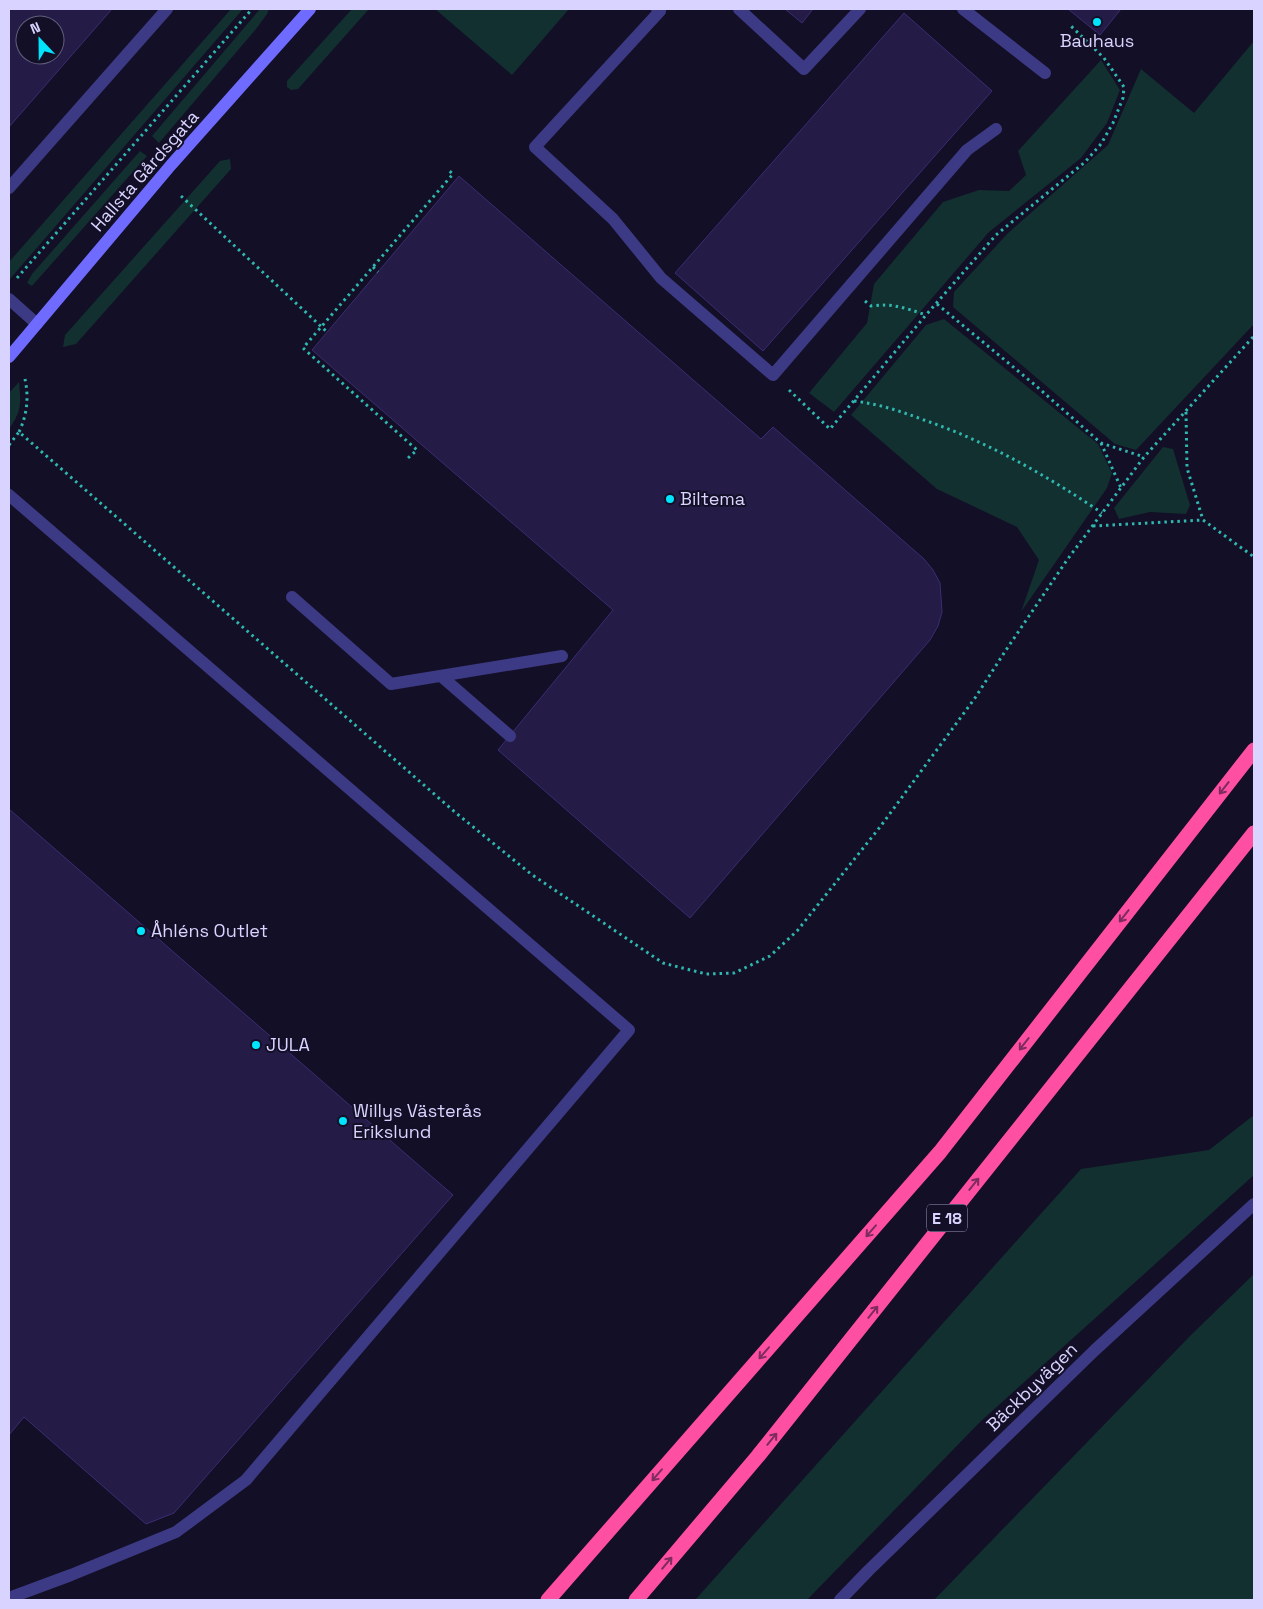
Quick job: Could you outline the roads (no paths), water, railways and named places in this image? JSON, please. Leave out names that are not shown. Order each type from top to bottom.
[{"type":"highway","name":"E 18","points":[[548,1600],[940,1152],[1254,750]]},
{"type":"highway","name":"E 18","points":[[636,1600],[771,1440],[1254,833]]},
{"type":"street","points":[[9,188],[167,9]]},
{"type":"street","name":"Hallsta Gårdsgata","points":[[9,357],[171,165],[310,9]]},
{"type":"street","points":[[657,9],[660,11],[535,147],[613,219],[661,278],[773,375],[967,150],[996,129]]},
{"type":"street","points":[[739,9],[804,69],[860,9]]},
{"type":"street","points":[[963,9],[1045,73]]},
{"type":"street","points":[[9,299],[37,324]]},
{"type":"street","points":[[9,495],[629,1030],[246,1480],[176,1532],[72,1575],[9,1598]]},
{"type":"street","points":[[292,597],[391,684],[562,656]]},
{"type":"street","points":[[441,676],[510,736]]},
{"type":"street","name":"Bäckbyvägen","points":[[840,1600],[1095,1350],[1254,1204]]},
{"type":"place","name":"Bauhaus","points":[[1097,22]]},
{"type":"place","name":"Biltema","points":[[670,499]]},
{"type":"place","name":"Åhléns Outlet","points":[[141,931]]},
{"type":"place","name":"JULA","points":[[256,1045]]},
{"type":"place","name":"Willys Västerås Erikslund","points":[[343,1121]]}]
